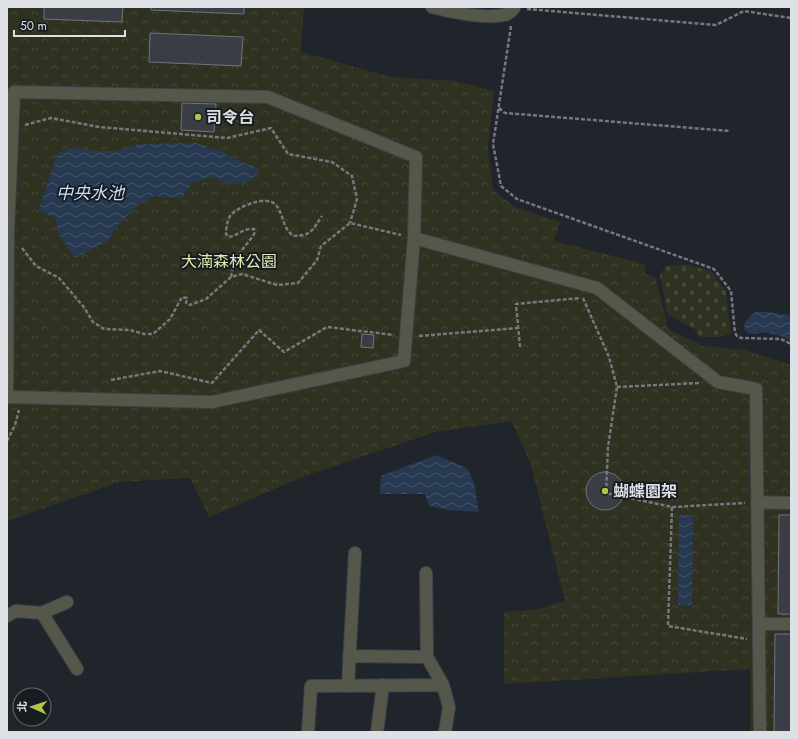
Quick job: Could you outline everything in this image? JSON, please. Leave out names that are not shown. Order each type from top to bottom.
[{"type":"street","points":[[432,7],[445,11],[492,17],[508,14],[514,8]]},
{"type":"street","points":[[14,92],[268,97],[416,157],[414,238],[404,361],[212,402],[7,397],[7,230],[12,128],[14,92]]},
{"type":"street","points":[[414,238],[597,288],[718,382],[756,389],[760,732]]},
{"type":"street","points":[[757,502],[791,503]]},
{"type":"street","points":[[348,686],[355,553]]},
{"type":"street","points":[[426,573],[427,657],[444,685],[449,707],[445,732]]},
{"type":"street","points":[[7,616],[16,611],[42,613],[67,602]]},
{"type":"street","points":[[42,613],[77,669]]},
{"type":"street","points":[[759,624],[791,624]]},
{"type":"street","points":[[350,656],[427,657]]},
{"type":"street","points":[[377,732],[383,685]]},
{"type":"street","points":[[308,732],[311,686],[444,685]]},
{"type":"path","points":[[791,18],[744,11],[716,25],[514,8],[493,144],[501,186],[517,199],[714,269],[731,291],[735,333],[738,336],[741,338],[781,339],[791,344]]},
{"type":"path","points":[[499,107],[505,113],[730,131]]},
{"type":"path","points":[[7,230],[36,266],[59,278],[83,306],[93,322],[104,329],[130,330],[144,334],[153,334],[170,319],[182,297],[187,298],[186,303],[190,305],[206,299],[231,277],[242,274],[277,285],[298,283],[317,260],[321,246],[350,223],[357,199],[352,176],[332,162],[288,154],[272,128],[227,138],[99,127],[51,118],[12,128]]},
{"type":"path","points":[[231,277],[234,260],[255,232],[254,229],[247,228],[234,236],[229,237],[226,234],[226,227],[230,217],[236,211],[257,201],[269,200],[278,208],[287,230],[293,236],[302,236],[310,233],[322,216]]},
{"type":"path","points":[[350,223],[414,238]]},
{"type":"path","points":[[520,347],[516,304],[582,297],[597,288]]},
{"type":"path","points":[[582,297],[609,357],[617,387],[608,447],[606,493],[672,507],[757,502]]},
{"type":"path","points":[[111,380],[160,371],[212,383],[259,330],[284,352],[327,327],[406,336],[518,328]]},
{"type":"path","points":[[617,387],[718,382]]},
{"type":"path","points":[[7,441],[15,425],[22,397]]},
{"type":"path","points":[[672,507],[668,626],[759,641]]},
{"type":"green space","name":"大湳森林公園","points":[[7,7],[304,7],[301,52],[391,77],[455,81],[494,91],[488,148],[493,190],[515,207],[560,222],[554,241],[645,264],[645,273],[656,279],[668,329],[703,346],[745,350],[791,365],[791,732],[750,732],[750,669],[504,684],[504,612],[538,609],[565,601],[530,461],[511,421],[435,432],[305,476],[209,517],[190,478],[119,482],[7,521]]},
{"type":"green space","points":[[686,264],[712,272],[726,291],[731,333],[720,337],[699,337],[694,328],[684,324],[667,313],[660,275],[666,266]]},
{"type":"water","name":"中央水池","points":[[196,143],[221,151],[260,169],[252,180],[234,185],[212,177],[192,183],[182,198],[155,196],[139,204],[120,223],[106,242],[75,258],[58,233],[56,218],[38,211],[58,153],[74,147],[94,151],[116,151],[139,144]]},
{"type":"water","points":[[755,312],[769,312],[791,316],[791,341],[771,333],[749,334],[744,329],[745,322]]},
{"type":"water","points":[[436,455],[467,468],[474,483],[479,512],[448,510],[429,506],[425,494],[380,494],[381,476]]},
{"type":"water","points":[[679,515],[693,515],[692,605],[678,605]]},
{"type":"building","points":[[44,7],[123,7],[122,22],[44,19]]},
{"type":"building","points":[[151,7],[244,7],[244,14],[151,10]]},
{"type":"building","points":[[150,33],[243,37],[241,66],[149,62]]},
{"type":"building","name":"司令台","points":[[182,103],[216,104],[214,132],[181,130]]},
{"type":"building","points":[[362,334],[374,335],[373,348],[361,347]]},
{"type":"building","name":"蝴蝶園架","points":[[605,472],[615,475],[621,481],[624,491],[621,501],[615,507],[605,510],[595,507],[589,501],[586,491],[589,481],[595,475]]},
{"type":"building","points":[[779,515],[791,515],[791,614],[778,614]]},
{"type":"building","points":[[775,634],[791,634],[791,732],[774,732]]},
{"type":"place","name":"司令台","points":[[198,117]]},
{"type":"place","name":"蝴蝶園架","points":[[605,491]]}]
